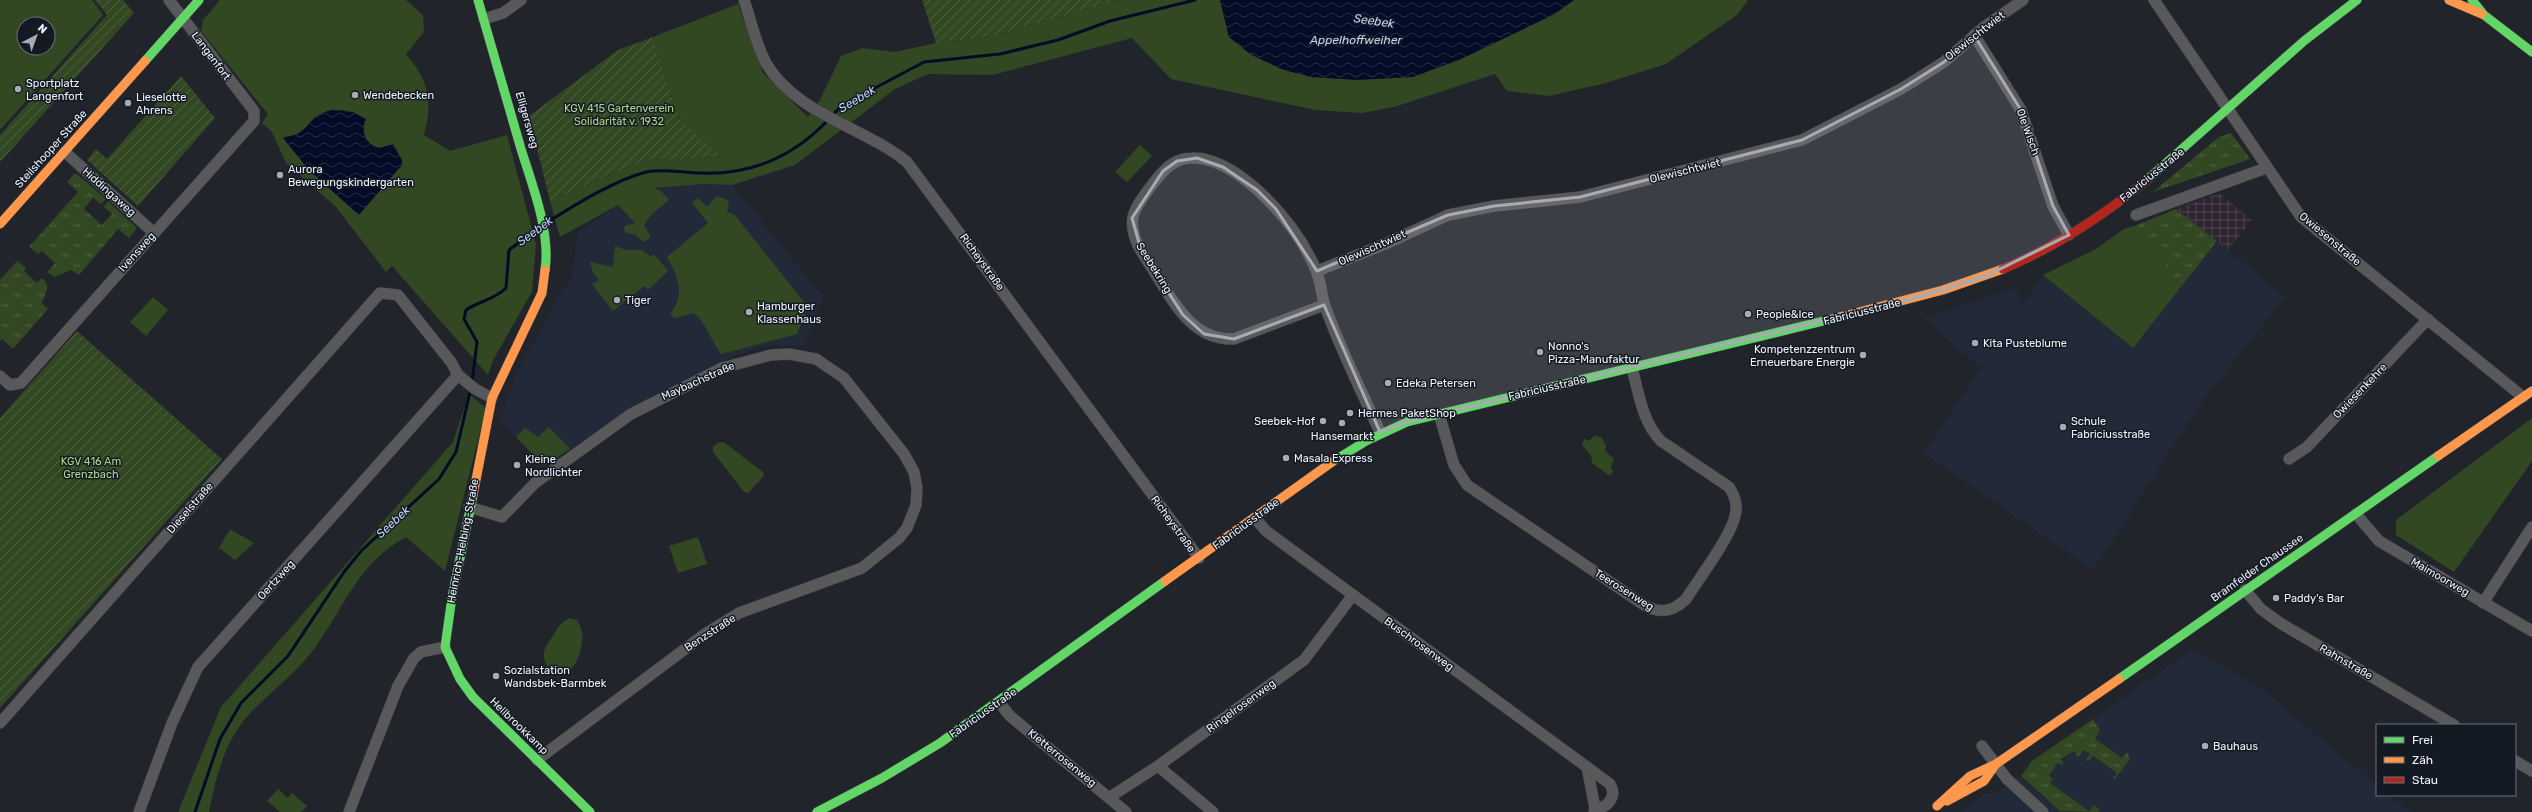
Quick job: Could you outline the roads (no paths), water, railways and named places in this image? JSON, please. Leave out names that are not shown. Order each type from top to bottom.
[{"type":"street","name":"Langenfort","points":[[169,0],[254,111]]},
{"type":"street","name":"Steilshooper Straße","points":[[0,224],[199,0]]},
{"type":"street","name":"Elligersweg","points":[[478,0],[511,107],[539,214],[546,248]]},
{"type":"street","points":[[484,19],[503,13],[522,0]]},
{"type":"street","name":"Richeystraße","points":[[744,0],[766,63],[788,90],[826,115],[878,141],[907,162],[1199,558]]},
{"type":"street","name":"Olewischtwiet","points":[[1317,271],[1385,244],[1448,215],[1494,206],[1580,197],[1802,140],[1901,89],[1944,62],[1974,35],[2024,0]]},
{"type":"street","name":"Owiesenstraße","points":[[2154,0],[2230,110],[2266,168],[2301,217],[2428,319],[2528,394]]},
{"type":"street","name":"Fabriciusstraße","points":[[817,812],[833,809],[918,757],[999,702],[1363,440],[1380,432],[1439,414],[1768,336],[1953,287],[2016,264],[2069,235],[2139,187],[2230,110],[2306,40],[2357,0]]},
{"type":"street","points":[[2449,0],[2484,15]]},
{"type":"street","points":[[2472,0],[2484,15],[2532,52]]},
{"type":"street","name":"Fabriciusstraße","points":[[2306,40],[2334,6]]},
{"type":"street","name":"Ole Wisch","points":[[1974,35],[2021,110],[2053,206],[2069,235]]},
{"type":"street","name":"Ivensweg","points":[[0,376],[10,385],[21,383],[254,121],[254,111]]},
{"type":"street","name":"Hiddingaweg","points":[[64,152],[154,233]]},
{"type":"street","name":"Seebekring","points":[[1324,305],[1234,339],[1210,337],[1197,330],[1186,319],[1140,250],[1135,238],[1132,218],[1135,209],[1163,171],[1171,164],[1191,158],[1212,161],[1235,174],[1273,205],[1295,233],[1317,271],[1324,305],[1380,432]]},
{"type":"street","name":"Fabriciusstraße","points":[[2136,215],[2266,168]]},
{"type":"street","name":"Heinrich-Helbing-Straße","points":[[445,646],[469,507],[492,398],[542,293],[546,268],[546,248]]},
{"type":"street","name":"Dieselstraße","points":[[0,723],[380,293],[398,295],[466,382]]},
{"type":"street","name":"Owiesenkehre","points":[[2288,459],[2306,447],[2428,319]]},
{"type":"street","name":"Maybachstraße","points":[[469,507],[502,517],[535,483],[631,414],[722,368],[767,356],[789,354],[816,359],[844,378],[904,454],[914,472],[918,497],[912,518],[899,538]]},
{"type":"street","name":"Teerosenweg","points":[[1439,414],[1454,465],[1467,485],[1644,605],[1659,611],[1667,611],[1680,606],[1686,599],[1733,524],[1736,505],[1729,487],[1662,441],[1652,432],[1646,421],[1632,368]]},
{"type":"street","points":[[466,382],[492,398]]},
{"type":"street","name":"Oertzweg","points":[[138,812],[172,723],[198,667],[466,382]]},
{"type":"street","name":"Bramfelder Chaussee","points":[[1937,806],[1962,780],[1976,770],[1996,764],[2528,394]]},
{"type":"street","name":"Maimoorweg","points":[[2356,514],[2379,541],[2532,631]]},
{"type":"street","name":"Buschrosenweg","points":[[1255,518],[1266,531],[1610,784],[1613,791],[1608,804],[1594,810],[1586,767]]},
{"type":"street","points":[[2483,603],[2532,527]]},
{"type":"street","name":"Benzstraße","points":[[538,760],[705,634],[739,613],[862,568],[899,538]]},
{"type":"street","name":"Rahnstraße","points":[[2246,590],[2261,609],[2280,623],[2452,724]]},
{"type":"street","name":"Ringelrosenweg","points":[[1110,798],[1158,766],[1304,660],[1353,595]]},
{"type":"street","points":[[349,812],[401,680],[418,654],[445,646]]},
{"type":"street","name":"Hellbrookkamp","points":[[445,646],[460,679],[473,697],[590,812]]},
{"type":"street","name":"Kletterrosenweg","points":[[999,702],[1010,716],[1126,812]]},
{"type":"street","points":[[1982,746],[2013,785],[2043,812]]},
{"type":"street","points":[[2516,762],[2532,771]]},
{"type":"street","name":"Bramfelder Chaussee","points":[[1927,812],[1969,791],[1984,781],[1996,764]]},
{"type":"street","points":[[1158,766],[1213,812]]},
{"type":"water","name":"Appelhoffweiher","points":[[1220,0],[1574,0],[1553,15],[1461,59],[1413,77],[1358,80],[1310,77],[1281,69],[1250,54],[1229,37]]},
{"type":"water","points":[[332,110],[353,112],[366,119],[364,124],[364,133],[370,144],[379,148],[393,144],[402,160],[402,165],[359,215],[309,170],[283,138],[299,133],[320,114]]},
{"type":"waterway","name":"Seebek","points":[[832,116],[841,106],[924,62],[1000,54],[1058,40],[1110,21],[1195,0]]},
{"type":"waterway","name":"Seebek","points":[[546,223],[608,187],[646,172],[659,170],[694,173],[719,173],[754,167],[770,161],[801,144],[828,120]]},
{"type":"waterway","name":"Seebek","points":[[472,383],[477,342],[464,319],[466,310],[497,295],[506,288],[509,250],[538,228]]},
{"type":"waterway","name":"Seebek","points":[[195,812],[220,739],[241,703],[288,656],[344,572],[361,551],[439,479],[456,452],[471,388]]},
{"type":"place","name":"Sportplatz Langenfort","points":[[18,89]]},
{"type":"place","name":"Wendebecken","points":[[355,95]]},
{"type":"place","name":"Lieselotte Ahrens","points":[[128,103]]},
{"type":"place","name":"Aurora Bewegungskindergarten","points":[[280,175]]},
{"type":"place","name":"Tiger","points":[[617,300]]},
{"type":"place","name":"Hamburger Klassenhaus","points":[[749,312]]},
{"type":"place","name":"People&Ice","points":[[1748,314]]},
{"type":"place","name":"Kita Pusteblume","points":[[1975,343]]},
{"type":"place","name":"Nonno's Pizza-Manufaktur","points":[[1540,352]]},
{"type":"place","name":"Kompetenzzentrum Erneuerbare Energie","points":[[1863,355]]},
{"type":"place","name":"Edeka Petersen","points":[[1388,383]]},
{"type":"place","name":"Hermes PaketShop","points":[[1350,413]]},
{"type":"place","name":"Seebek-Hof","points":[[1323,421]]},
{"type":"place","name":"Hansemarkt","points":[[1342,423]]},
{"type":"place","name":"Schule Fabriciusstraße","points":[[2063,427]]},
{"type":"place","name":"Masala Express","points":[[1286,458]]},
{"type":"place","name":"Kleine Nordlichter","points":[[517,465]]},
{"type":"place","name":"Paddy's Bar","points":[[2276,598]]},
{"type":"place","name":"Sozialstation Wandsbek-Barmbek","points":[[496,676]]},
{"type":"place","name":"Bauhaus","points":[[2205,746]]},
{"type":"park label","name":"KGV 415 Gartenverein Solidarität v. 1932","points":[[619,114]]},
{"type":"park label","name":"KGV 416 Am Grenzbach","points":[[91,467]]}]
